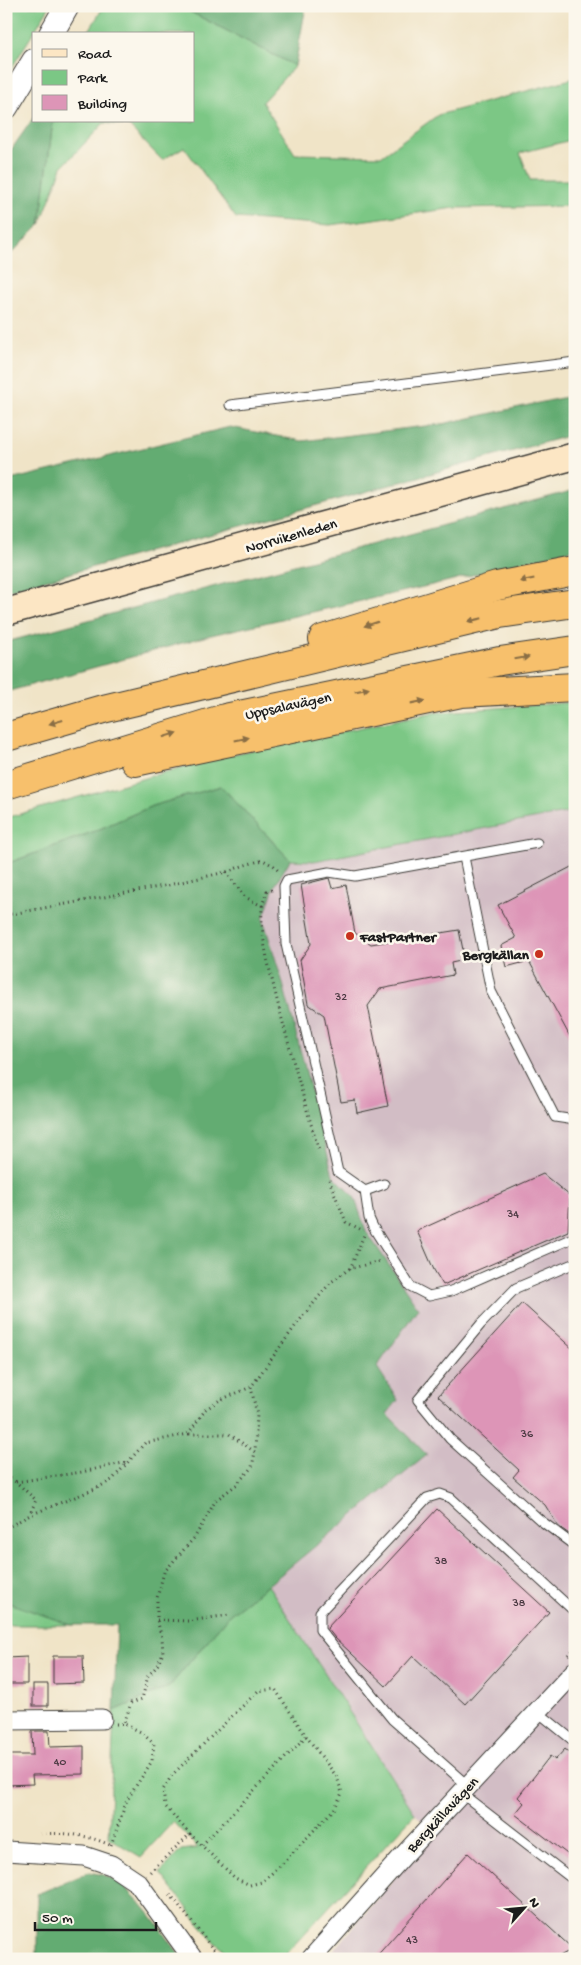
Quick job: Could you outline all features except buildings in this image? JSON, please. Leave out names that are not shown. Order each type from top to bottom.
[{"type":"highway","points":[[6,737],[103,709],[233,666],[497,586],[575,571]]},
{"type":"highway","points":[[103,709],[500,614],[575,603]]},
{"type":"highway","name":"Uppsalavägen","points":[[6,785],[226,718],[500,661],[575,650]]},
{"type":"highway","points":[[6,790],[461,693],[575,687]]},
{"type":"main road","name":"Norrvikenleden","points":[[6,612],[575,456]]},
{"type":"street","points":[[52,32],[67,6]]},
{"type":"street","points":[[6,107],[32,65]]},
{"type":"street","name":"Bergkällavägen","points":[[311,1959],[575,1671]]},
{"type":"street","points":[[6,1720],[102,1719]]},
{"type":"street","points":[[6,1851],[84,1856],[111,1865],[138,1883],[193,1959]]},
{"type":"lane","points":[[230,404],[575,362]]},
{"type":"lane","points":[[537,843],[355,876],[329,872],[287,880],[284,886],[286,944],[338,1172],[365,1191],[369,1218],[390,1256],[410,1286],[430,1296],[451,1290],[575,1237]]},
{"type":"lane","points":[[464,857],[491,991],[555,1117],[575,1120]]},
{"type":"lane","points":[[365,1191],[384,1184]]},
{"type":"lane","points":[[575,1263],[516,1288],[481,1324],[418,1400],[450,1439],[540,1520],[575,1546]]},
{"type":"lane","points":[[575,1612],[451,1498],[440,1494],[427,1498],[320,1612],[320,1630],[392,1718],[465,1789],[575,1882]]},
{"type":"lane","points":[[538,1712],[575,1742]]},
{"type":"path","points":[[6,915],[164,886],[226,872],[263,860],[274,866],[287,880]]},
{"type":"path","points":[[226,872],[245,897],[262,906],[261,922],[273,983],[320,1153]]},
{"type":"path","points":[[328,1178],[346,1222],[366,1231],[349,1269]]},
{"type":"path","points":[[188,1434],[206,1409],[220,1400],[252,1387],[296,1324],[330,1284],[349,1269],[390,1256]]},
{"type":"path","points":[[124,1724],[131,1703],[142,1699],[148,1676],[157,1666],[162,1653],[162,1638],[157,1620],[157,1598],[164,1572],[195,1537],[216,1500],[236,1485],[252,1467],[255,1452],[257,1415],[252,1387]]},
{"type":"path","points":[[6,1528],[30,1515],[95,1489],[112,1480],[145,1443],[188,1434],[229,1434],[255,1452]]},
{"type":"path","points":[[16,1482],[73,1474],[127,1462]]},
{"type":"path","points":[[6,1476],[16,1482],[36,1500],[30,1515]]},
{"type":"path","points":[[157,1620],[189,1621],[229,1614]]},
{"type":"path","points":[[275,1689],[306,1736],[337,1777],[342,1793],[335,1808],[262,1882],[250,1884],[235,1878],[190,1834],[165,1806],[163,1790],[172,1775],[258,1691],[275,1689]]},
{"type":"path","points":[[102,1719],[110,1724],[124,1724],[141,1732],[154,1744],[152,1761],[127,1800],[111,1845]]},
{"type":"path","points":[[202,1845],[306,1736]]},
{"type":"path","points":[[138,1883],[190,1834]]},
{"type":"shaded area","points":[[575,811],[575,1959],[327,1959],[433,1832],[415,1814],[268,1585],[426,1455],[386,1414],[397,1400],[377,1367],[418,1308],[365,1231],[354,1196],[333,1175],[282,980],[263,919],[274,887],[290,860],[314,861]]},
{"type":"green space","points":[[6,6],[50,6],[34,32],[32,32],[32,35],[6,77]]},
{"type":"green space","points":[[104,6],[179,6],[295,66],[262,102],[295,154],[381,156],[438,115],[575,78],[575,139],[520,153],[530,180],[575,180],[575,206],[455,208],[330,225],[236,218],[184,147],[162,160],[129,126],[104,123],[62,167],[40,225],[53,122],[195,122],[195,32],[88,32]]},
{"type":"green space","points":[[179,6],[306,6],[295,66]]},
{"type":"green space","points":[[32,120],[32,122],[53,122],[40,225],[6,259],[6,157]]},
{"type":"green space","points":[[575,395],[575,434],[6,591],[6,481],[230,427],[302,441],[442,424]]},
{"type":"green space","points":[[575,490],[575,549],[441,583],[211,635],[6,692],[6,642]]},
{"type":"green space","points":[[575,702],[575,811],[314,861],[290,860],[221,786],[152,806],[95,831],[6,864],[6,818],[214,758],[430,713]]},
{"type":"green space","points":[[221,786],[290,860],[274,887],[263,919],[282,980],[333,1175],[354,1196],[366,1231],[418,1308],[377,1367],[398,1400],[387,1414],[427,1455],[229,1615],[169,1687],[114,1711],[117,1625],[71,1625],[6,1602],[6,864],[95,831],[152,806]]},
{"type":"green space","points":[[268,1585],[415,1814],[281,1959],[236,1959],[213,1941],[160,1873],[181,1850],[198,1848],[173,1822],[141,1857],[109,1838],[114,1711],[169,1687],[229,1615]]},
{"type":"green space","points":[[6,1602],[74,1625],[6,1625]]},
{"type":"green space","points":[[90,1872],[107,1876],[129,1891],[168,1938],[182,1959],[37,1959],[37,1894]]},
{"type":"place","name":"FastPartner","points":[[350,936]]},
{"type":"place","name":"Bergkällan","points":[[539,954]]}]
